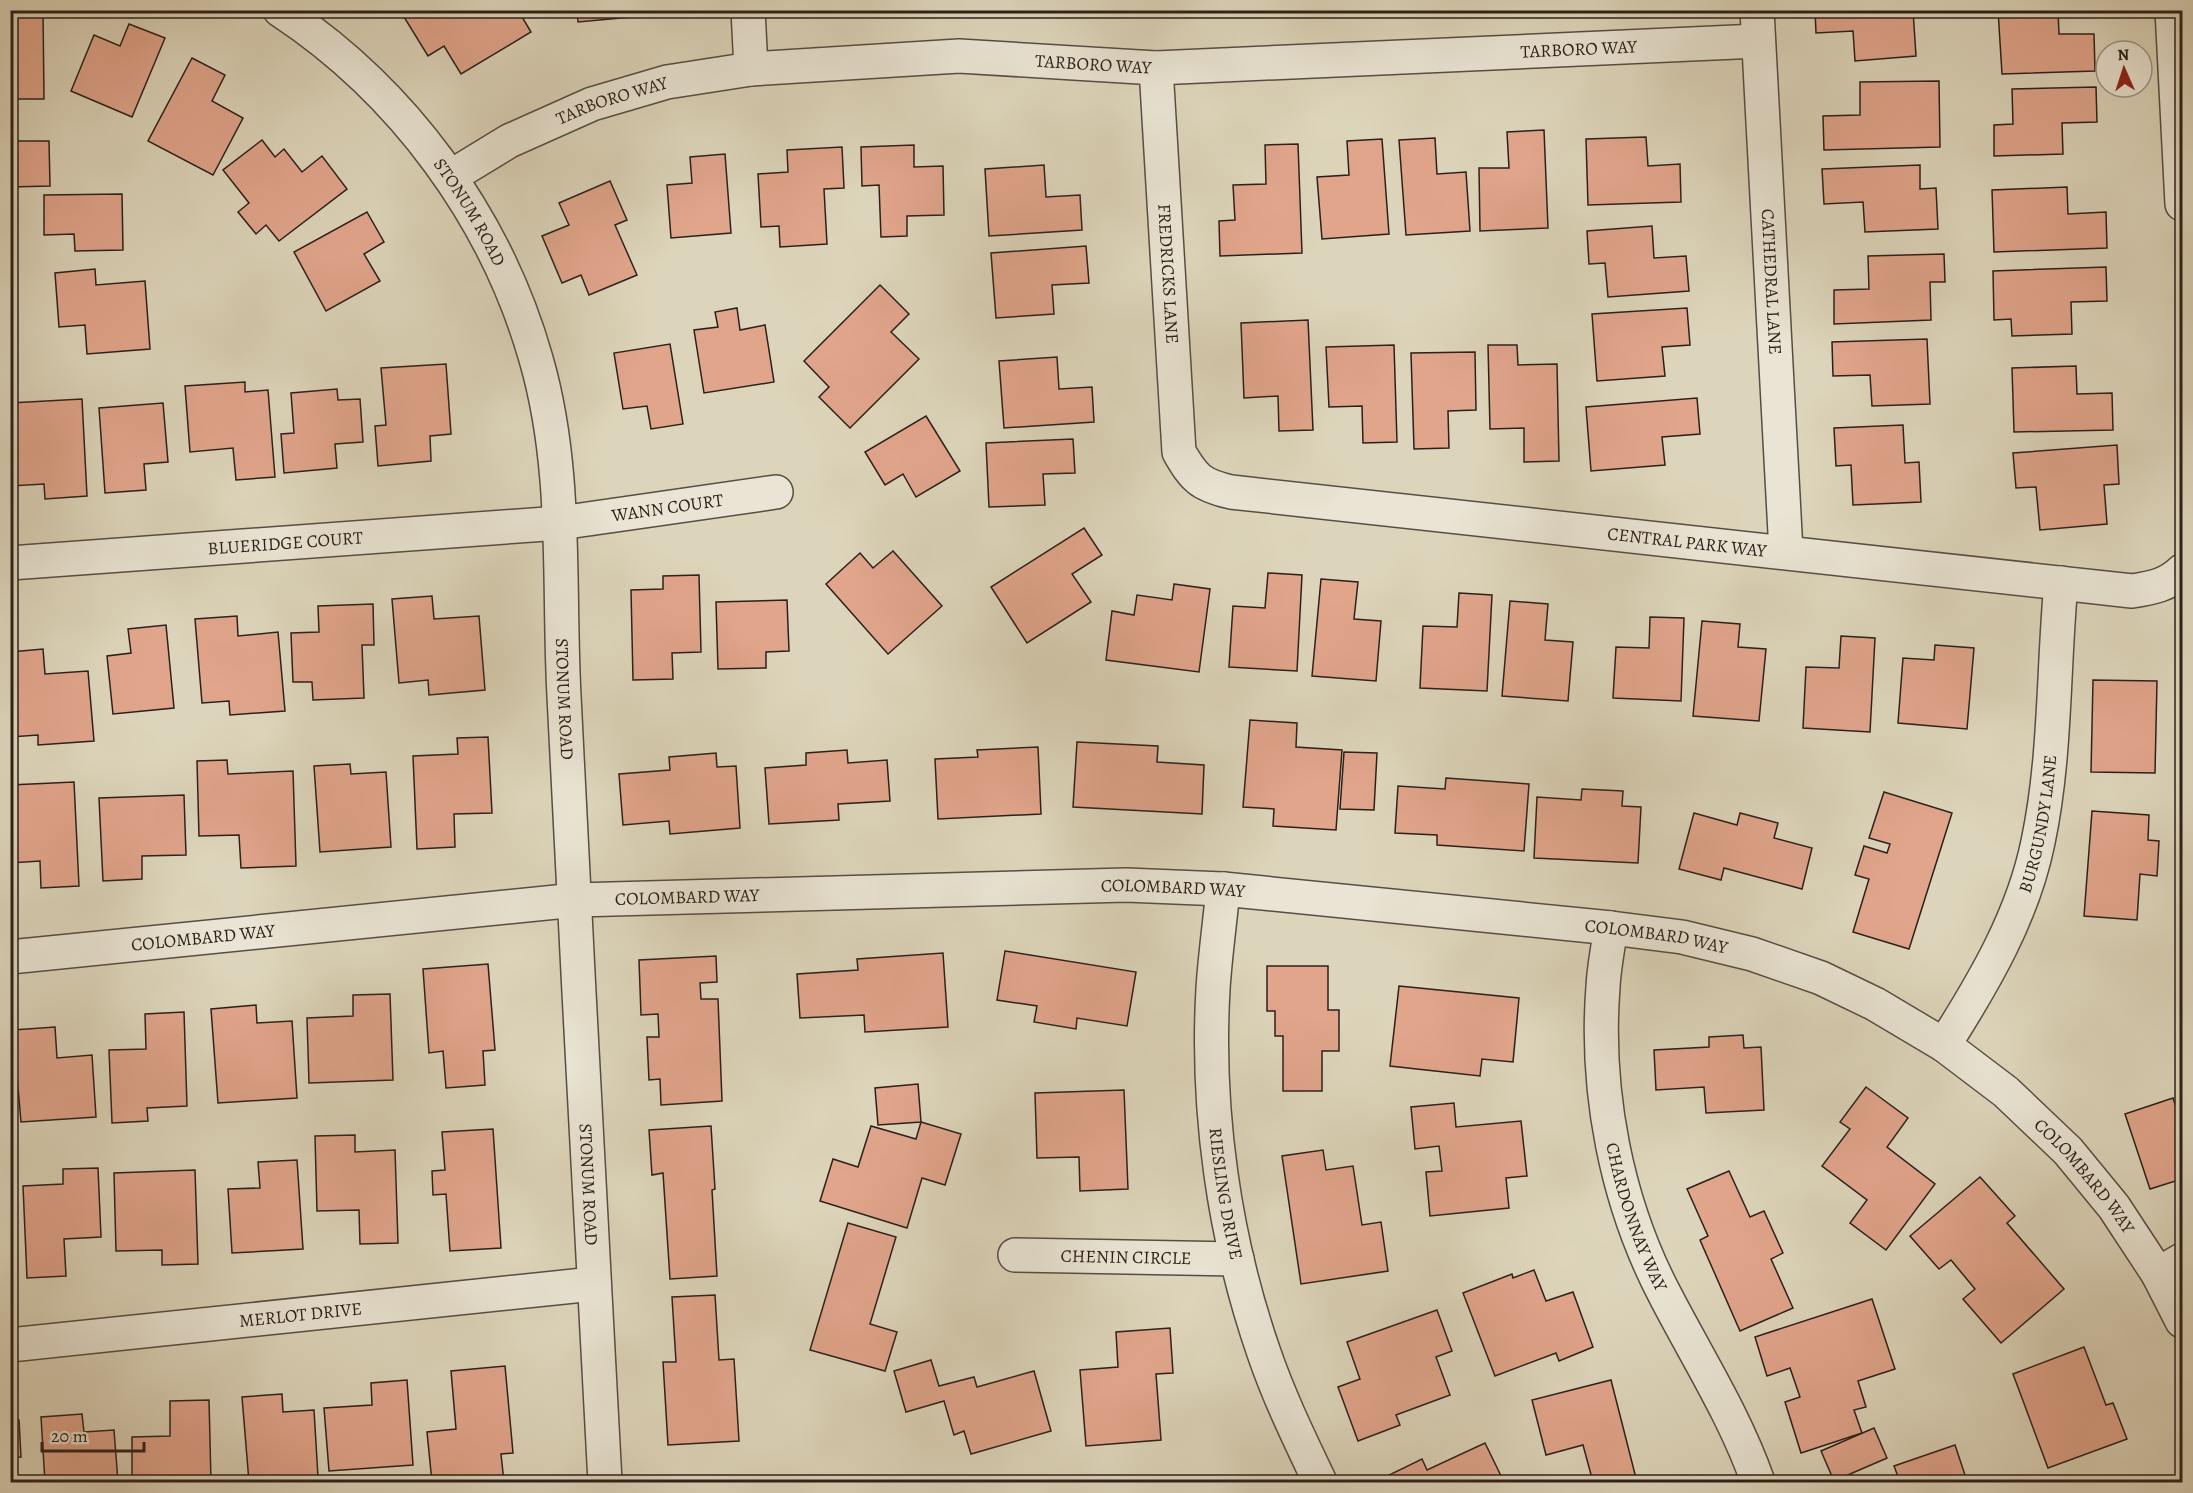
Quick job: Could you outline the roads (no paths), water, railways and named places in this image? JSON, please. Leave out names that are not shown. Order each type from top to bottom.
[{"type":"street","name":"STONUM ROAD","points":[[280,10],[310,30],[360,72],[406,119],[450,177],[481,227],[510,286],[536,358],[550,422],[558,477],[563,689],[576,900],[593,1284],[605,1482]]},
{"type":"street","points":[[748,10],[751,69]]},
{"type":"street","points":[[2172,10],[2182,204]]},
{"type":"street","name":"TARBORO WAY","points":[[450,177],[509,141],[592,104],[667,82],[751,69],[959,56],[1156,68],[1758,26]]},
{"type":"street","name":"CATHEDRAL LANE","points":[[1758,26],[1786,552]]},
{"type":"street","name":"FREDRICKS LANE","points":[[1156,68],[1179,452],[1192,474]]},
{"type":"street","name":"CENTRAL PARK WAY","points":[[1192,474],[1211,488],[1231,492],[2132,591],[2155,588],[2182,572]]},
{"type":"street","name":"WANN COURT","points":[[560,523],[776,492]]},
{"type":"street","name":"BLUERIDGE COURT","points":[[10,563],[560,523]]},
{"type":"street","name":"BURGUNDY LANE","points":[[1944,1045],[1977,993],[2005,939],[2038,844],[2050,773],[2056,634],[2061,583]]},
{"type":"street","name":"COLOMBARD WAY","points":[[10,957],[576,900],[1126,885],[1223,889],[1682,937],[1752,954],[1821,978],[1875,1004],[1944,1045],[2007,1092],[2068,1151],[2170,1267],[2182,1321]]},
{"type":"street","name":"RIESLING DRIVE","points":[[1223,889],[1213,989],[1212,1073],[1219,1157],[1237,1259],[1264,1353],[1295,1430],[1320,1482]]},
{"type":"street","name":"CHARDONNAY WAY","points":[[1611,928],[1603,987],[1602,1056],[1608,1125],[1624,1193],[1644,1249],[1664,1294],[1716,1388],[1758,1482]]},
{"type":"street","name":"CHENIN CIRCLE","points":[[1016,1255],[1237,1259]]},
{"type":"street","name":"MERLOT DRIVE","points":[[10,1345],[593,1284]]}]
